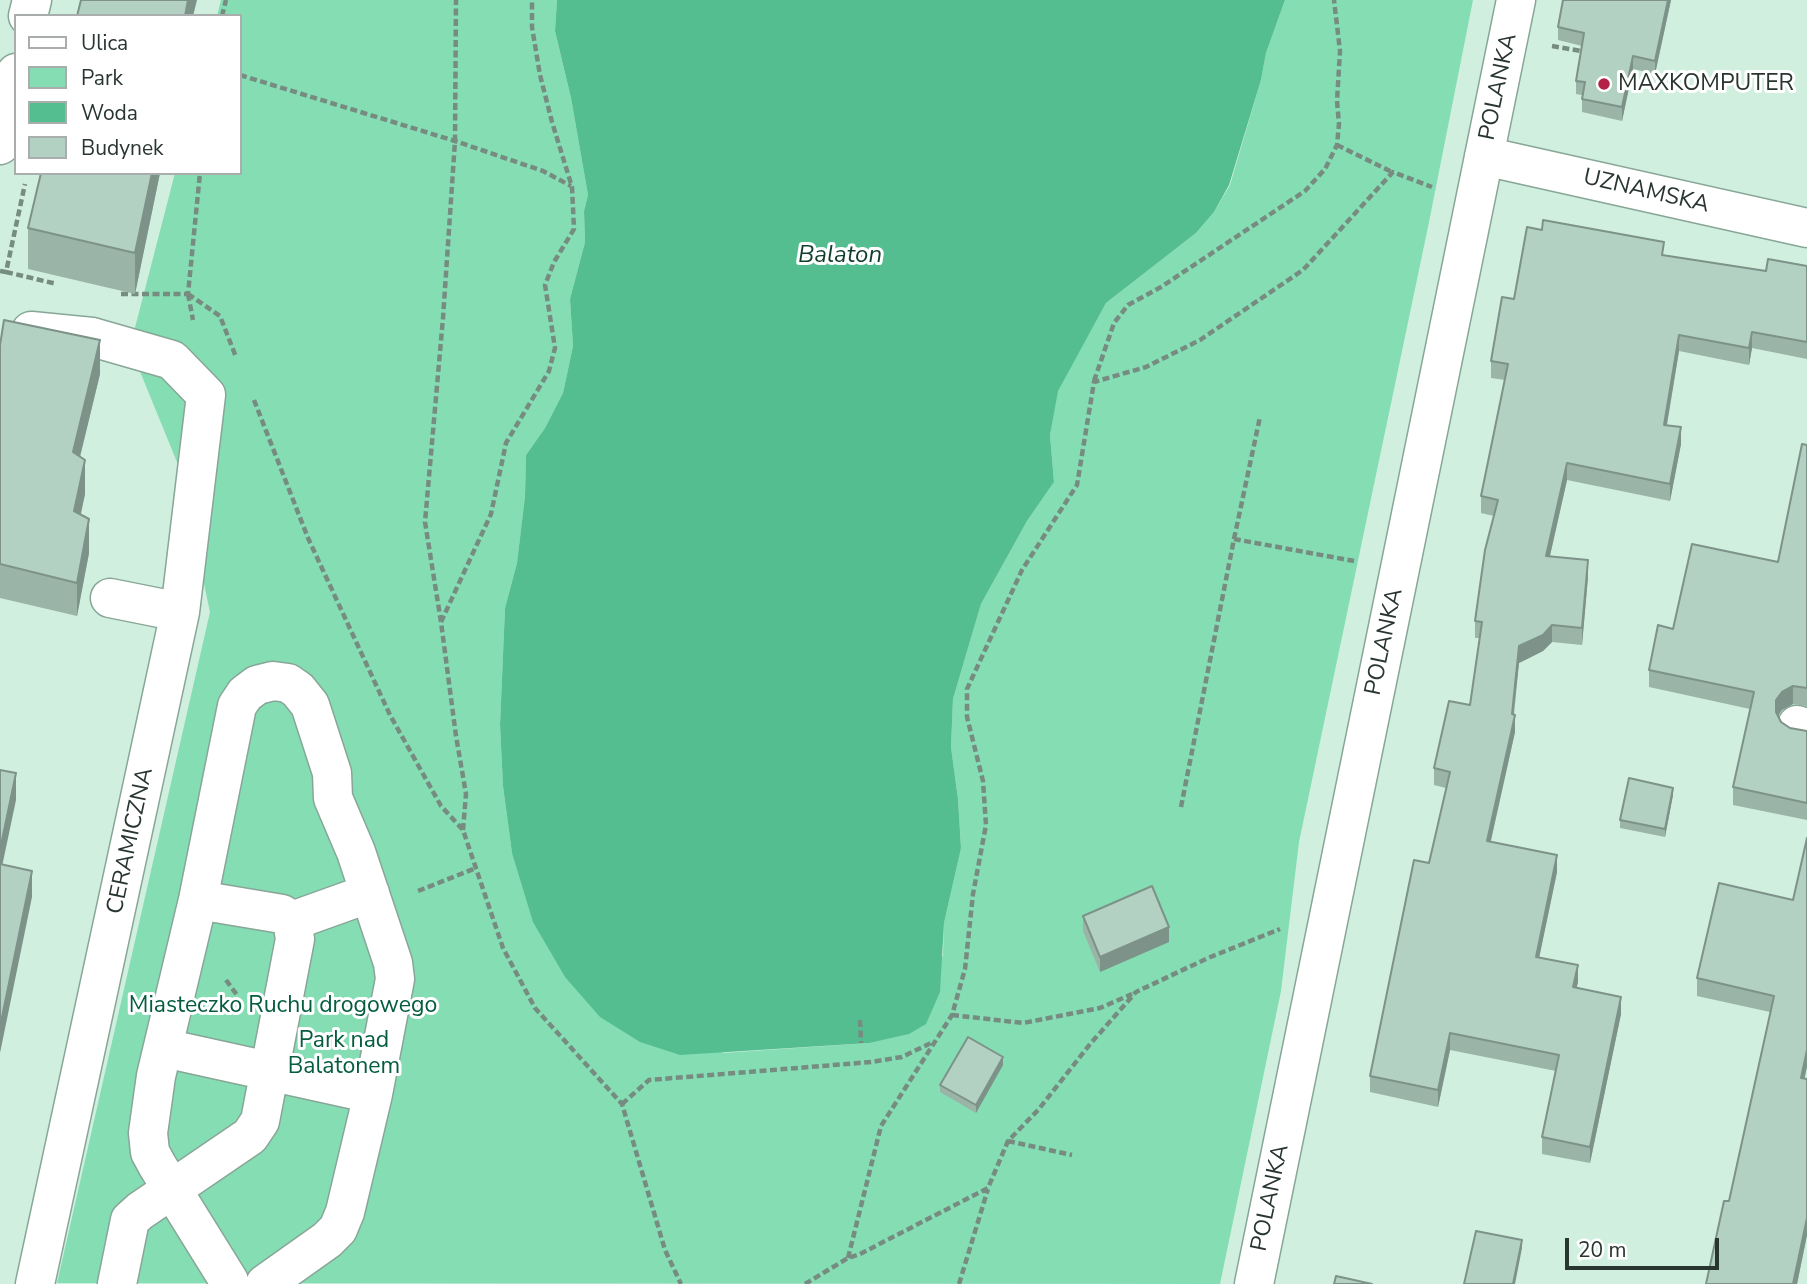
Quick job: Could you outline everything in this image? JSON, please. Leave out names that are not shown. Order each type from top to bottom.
[{"type":"street","name":"POLANKA","points":[[1254,1284],[1516,0]]},
{"type":"street","points":[[0,145],[14,83]]},
{"type":"street","name":"UZNAMSKA","points":[[1484,156],[1807,228]]},
{"type":"street","name":"CERAMICZNA","points":[[31,331],[92,337],[172,360],[206,395],[180,612],[35,1284]]},
{"type":"street","points":[[110,598],[180,612]]},
{"type":"street","points":[[273,681],[288,683],[298,690],[310,705],[332,773],[333,798],[370,893],[393,963],[395,978],[373,1094],[345,1212],[338,1229],[327,1240],[245,1283],[173,1188],[150,1152],[148,1133],[156,1076],[198,900],[237,706],[245,694],[257,685],[273,681]]},
{"type":"street","points":[[292,921],[370,893]]},
{"type":"street","points":[[117,1284],[130,1220],[140,1210],[250,1136],[260,1121],[271,1072],[295,939],[292,921],[282,914],[198,900]]},
{"type":"street","points":[[164,1048],[373,1094]]},
{"type":"path","points":[[456,0],[455,141],[425,522],[466,794],[463,830],[503,948],[535,1009],[622,1104],[664,1250],[681,1284]]},
{"type":"path","points":[[441,622],[491,514],[506,443],[549,371],[555,348],[545,285],[554,262],[574,229],[572,187],[540,75],[532,27],[532,0]]},
{"type":"path","points":[[848,1258],[881,1126],[952,1015],[965,969],[973,894],[986,825],[983,781],[967,717],[967,689],[1022,570],[1077,485],[1094,382],[1114,323],[1128,305],[1161,287],[1305,191],[1325,169],[1337,145],[1340,51],[1334,0]]},
{"type":"path","points":[[1548,45],[1581,51]]},
{"type":"path","points":[[242,76],[455,141],[543,171],[572,187]]},
{"type":"path","points":[[1337,145],[1393,172],[1442,191],[1475,199]]},
{"type":"path","points":[[1094,382],[1146,367],[1200,340],[1303,270],[1393,172]]},
{"type":"path","points":[[27,175],[3,272],[67,286]]},
{"type":"path","points":[[188,294],[200,175]]},
{"type":"path","points":[[118,294],[188,294],[220,316],[239,363]]},
{"type":"path","points":[[253,399],[308,538],[390,715],[440,806],[463,830]]},
{"type":"path","points":[[1181,807],[1260,417]]},
{"type":"path","points":[[1234,539],[1358,562]]},
{"type":"path","points":[[952,1015],[1024,1023],[1100,1008],[1208,958],[1290,925],[1328,918]]},
{"type":"path","points":[[186,952],[210,956],[247,1010],[281,1016]]},
{"type":"path","points":[[959,1284],[988,1188],[1007,1141],[1039,1110],[1091,1043],[1136,992]]},
{"type":"path","points":[[860,1020],[861,1043]]},
{"type":"path","points":[[622,1104],[649,1080],[902,1057],[936,1040]]},
{"type":"path","points":[[1007,1141],[1072,1155]]},
{"type":"path","points":[[804,1284],[815,1282],[848,1258],[988,1188]]},
{"type":"green space","name":"Park nad Balatonem","points":[[221,0],[557,0],[555,31],[571,98],[588,195],[584,211],[585,242],[570,299],[573,346],[563,393],[545,428],[526,455],[525,496],[517,563],[505,608],[500,725],[503,786],[512,853],[723,1053],[869,1043],[943,956],[944,923],[961,847],[951,747],[953,699],[981,604],[1027,521],[1054,482],[1050,435],[1057,391],[1106,303],[1196,233],[1214,212],[1230,185],[1261,80],[1266,53],[1285,0],[1473,0],[1299,842],[1281,991],[1220,1284],[57,1283],[210,612],[179,467],[130,347],[174,175],[242,175],[242,14],[218,14]]},
{"type":"water","name":"Balaton","points":[[557,0],[1285,0],[1266,53],[1261,80],[1229,185],[1214,212],[1196,233],[1106,303],[1058,391],[1050,435],[1054,482],[1027,521],[981,604],[953,699],[951,747],[961,848],[944,923],[940,992],[926,1024],[909,1034],[869,1043],[680,1055],[640,1042],[600,1017],[565,977],[533,922],[512,853],[503,786],[500,725],[505,608],[517,563],[525,496],[526,455],[545,428],[563,393],[573,346],[570,299],[585,242],[584,211],[588,195],[571,98],[555,31]]},
{"type":"building","points":[[81,0],[188,0],[185,14],[78,14]]},
{"type":"building","points":[[1563,0],[1668,0],[1655,61],[1633,56],[1622,107],[1582,99],[1585,82],[1576,81],[1584,33],[1558,27]]},
{"type":"building","points":[[41,175],[152,175],[135,253],[28,228]]},
{"type":"building","points":[[1543,220],[1664,242],[1662,255],[1766,271],[1768,259],[1807,266],[1807,342],[1752,332],[1749,348],[1679,335],[1664,425],[1681,427],[1670,484],[1567,463],[1546,556],[1588,560],[1582,628],[1552,625],[1543,635],[1519,646],[1512,714],[1515,715],[1487,841],[1557,855],[1536,957],[1578,965],[1573,987],[1621,997],[1590,1147],[1542,1137],[1559,1055],[1450,1033],[1438,1090],[1370,1076],[1414,860],[1429,863],[1450,772],[1434,768],[1449,701],[1470,705],[1482,622],[1475,621],[1485,550],[1498,500],[1481,496],[1508,364],[1491,361],[1502,297],[1514,299],[1527,227],[1542,230]]},
{"type":"building","points":[[4,320],[100,340],[73,452],[85,460],[74,511],[89,519],[77,583],[0,564],[0,345]]},
{"type":"building","points":[[1802,444],[1807,445],[1807,688],[1793,686],[1782,692],[1776,700],[1776,712],[1781,722],[1790,728],[1807,731],[1807,803],[1733,787],[1754,692],[1649,670],[1658,625],[1673,629],[1692,544],[1778,562]]},
{"type":"building","points":[[0,770],[16,773],[0,850]]},
{"type":"building","points":[[1629,778],[1673,788],[1665,829],[1620,820]]},
{"type":"building","points":[[1807,838],[1807,1050],[1801,1078],[1807,1079],[1807,1218],[1793,1284],[1706,1284],[1724,1201],[1729,1201],[1774,996],[1697,978],[1719,883],[1793,900]]},
{"type":"building","points":[[0,864],[32,871],[0,1027]]},
{"type":"building","points":[[1152,886],[1169,927],[1100,957],[1083,916]]},
{"type":"building","points":[[968,1037],[1003,1057],[976,1105],[940,1085]]},
{"type":"building","points":[[1476,1231],[1522,1240],[1513,1284],[1464,1284]]},
{"type":"building","points":[[1336,1276],[1372,1284],[1334,1284]]},
{"type":"place","name":"MAXKOMPUTER","points":[[1604,84]]},
{"type":"park label","name":"Miasteczko Ruchu drogowego","points":[[283,1006]]}]
